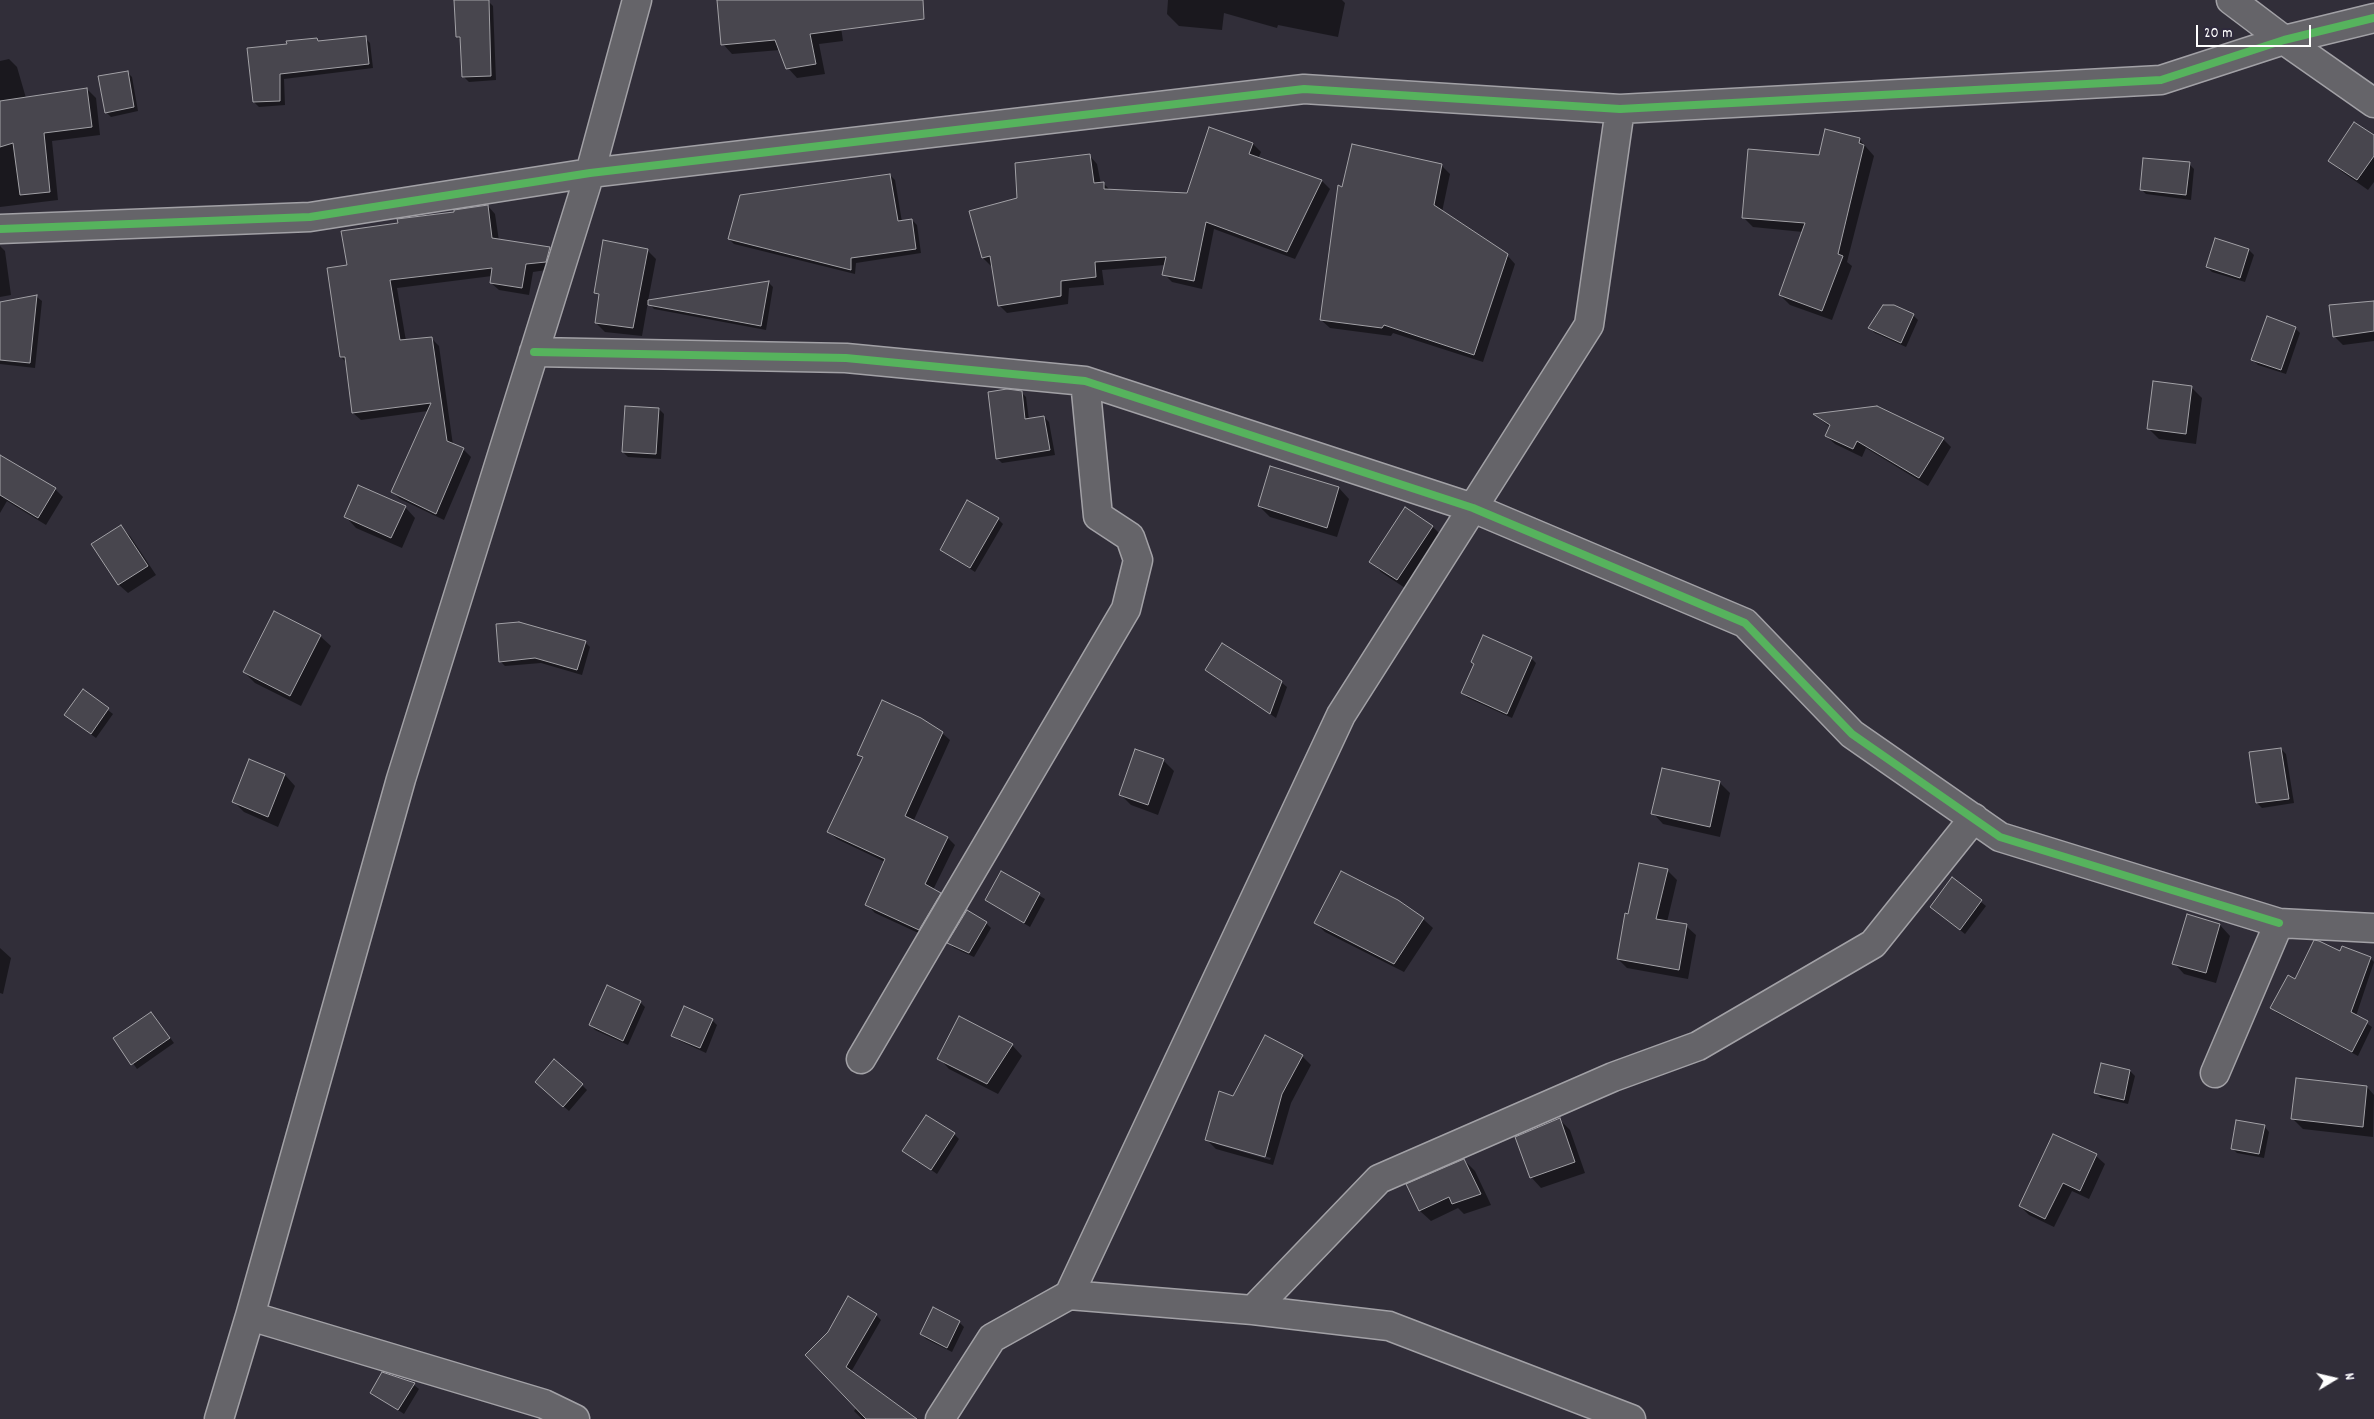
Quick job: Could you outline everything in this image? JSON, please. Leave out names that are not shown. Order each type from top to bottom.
[{"type":"street","points":[[219,1419],[250,1316],[401,779],[590,173],[637,0]]},
{"type":"street","points":[[2231,0],[2374,103]]},
{"type":"street","points":[[0,230],[310,217],[590,173],[1304,88],[1620,109],[2161,80],[2284,40],[2374,18]]},
{"type":"street","points":[[1068,1295],[1341,714],[1589,325],[1620,109]]},
{"type":"street","points":[[534,352],[846,358],[1085,381],[1473,508],[1744,623],[1852,734],[2000,837],[2279,923],[2374,928]]},
{"type":"street","points":[[861,1059],[1126,609],[1138,560],[1130,537],[1098,516],[1085,381]]},
{"type":"street","points":[[1253,1310],[1379,1179],[1613,1077],[1698,1046],[1873,944],[1974,818]]},
{"type":"street","points":[[2215,1073],[2279,923]]},
{"type":"street","points":[[940,1419],[992,1338],[1068,1295],[1253,1310],[1388,1326],[1631,1419]]},
{"type":"street","points":[[250,1316],[544,1404],[575,1419]]},
{"type":"building","points":[[454,0],[489,0],[491,76],[462,77],[460,37],[456,37]]},
{"type":"building","points":[[717,0],[923,0],[924,19],[810,34],[816,64],[786,69],[775,40],[721,45]]},
{"type":"building","points":[[366,36],[369,64],[280,74],[280,101],[253,102],[247,48],[287,44],[286,41],[317,38],[318,41]]},
{"type":"building","points":[[128,71],[134,107],[105,113],[98,76]]},
{"type":"building","points":[[87,88],[92,127],[44,133],[50,192],[20,195],[13,143],[0,147],[0,101]]},
{"type":"building","points":[[2354,122],[2374,135],[2374,156],[2357,180],[2328,161]]},
{"type":"building","points":[[1209,127],[1253,143],[1249,154],[1322,180],[1287,252],[1206,222],[1194,281],[1162,275],[1166,257],[1095,262],[1096,277],[1061,281],[1061,296],[998,306],[990,256],[982,258],[969,211],[1017,198],[1015,163],[1090,154],[1094,183],[1104,182],[1104,189],[1187,193]]},
{"type":"building","points":[[1825,129],[1860,138],[1859,143],[1864,145],[1838,254],[1843,256],[1822,311],[1779,295],[1805,223],[1742,218],[1748,149],[1819,155]]},
{"type":"building","points":[[1352,144],[1442,164],[1434,205],[1508,254],[1474,355],[1384,325],[1382,328],[1320,320],[1338,185],[1342,187]]},
{"type":"building","points":[[2143,158],[2190,162],[2186,195],[2140,190]]},
{"type":"building","points":[[890,174],[898,221],[912,219],[916,249],[851,258],[851,270],[728,239],[740,195]]},
{"type":"building","points":[[488,205],[492,238],[550,247],[546,262],[526,264],[522,288],[490,283],[492,268],[390,280],[400,340],[432,337],[447,441],[464,448],[436,514],[391,492],[431,403],[352,413],[345,357],[340,357],[327,268],[347,265],[341,231],[398,223],[397,219],[454,212],[454,210]]},
{"type":"building","points":[[2215,238],[2249,249],[2240,278],[2206,267]]},
{"type":"building","points":[[603,240],[648,249],[633,328],[595,323],[599,294],[594,293]]},
{"type":"building","points":[[769,281],[761,326],[648,305],[648,300]]},
{"type":"building","points":[[37,295],[30,363],[0,360],[0,302]]},
{"type":"building","points":[[2374,301],[2374,331],[2333,337],[2329,305]]},
{"type":"building","points":[[1883,305],[1894,305],[1914,314],[1901,343],[1868,328]]},
{"type":"building","points":[[2267,316],[2296,327],[2281,370],[2251,360]]},
{"type":"building","points":[[2153,381],[2192,386],[2186,434],[2147,429]]},
{"type":"building","points":[[1007,389],[1022,391],[1025,419],[1044,416],[1050,450],[996,459],[988,392]]},
{"type":"building","points":[[625,406],[659,408],[656,454],[622,452]]},
{"type":"building","points":[[1877,406],[1944,438],[1919,478],[1857,441],[1853,449],[1825,436],[1830,425],[1813,414]]},
{"type":"building","points":[[0,455],[56,488],[38,518],[0,495]]},
{"type":"building","points":[[1270,466],[1339,487],[1327,528],[1258,506]]},
{"type":"building","points":[[358,485],[406,506],[391,538],[344,517]]},
{"type":"building","points":[[967,500],[999,518],[970,568],[940,550]]},
{"type":"building","points":[[1405,507],[1433,526],[1397,580],[1369,562]]},
{"type":"building","points":[[121,525],[148,566],[118,585],[91,544]]},
{"type":"building","points":[[274,611],[321,635],[290,696],[243,672]]},
{"type":"building","points":[[519,622],[586,641],[577,670],[535,658],[499,662],[496,624]]},
{"type":"building","points":[[1483,635],[1532,657],[1507,714],[1461,693],[1474,664],[1471,662]]},
{"type":"building","points":[[1222,643],[1282,681],[1270,714],[1205,670]]},
{"type":"building","points":[[83,689],[109,708],[91,734],[64,715]]},
{"type":"building","points":[[882,700],[921,718],[943,732],[905,816],[948,837],[925,884],[941,893],[919,930],[865,905],[885,859],[827,832],[863,757],[857,755]]},
{"type":"building","points":[[2281,748],[2289,799],[2256,803],[2249,752]]},
{"type":"building","points":[[1135,749],[1164,759],[1148,805],[1119,795]]},
{"type":"building","points":[[249,759],[285,774],[268,817],[232,802]]},
{"type":"building","points":[[1662,768],[1720,781],[1710,827],[1651,814]]},
{"type":"building","points":[[1639,863],[1668,869],[1656,919],[1687,924],[1679,970],[1617,959],[1625,913],[1628,914]]},
{"type":"building","points":[[1001,871],[1040,893],[1024,923],[985,900]]},
{"type":"building","points":[[1341,871],[1398,900],[1424,918],[1394,964],[1314,923]]},
{"type":"building","points":[[1952,877],[1982,900],[1960,930],[1930,907]]},
{"type":"building","points":[[967,910],[987,922],[969,953],[947,943]]},
{"type":"building","points":[[2187,914],[2220,924],[2206,973],[2172,964]]},
{"type":"building","points":[[2314,940],[2340,951],[2342,946],[2371,957],[2351,1012],[2368,1021],[2352,1052],[2270,1008],[2288,975],[2295,979]]},
{"type":"building","points":[[607,985],[641,1001],[623,1041],[589,1025]]},
{"type":"building","points":[[684,1006],[713,1019],[700,1048],[671,1036]]},
{"type":"building","points":[[151,1012],[170,1038],[131,1065],[113,1038]]},
{"type":"building","points":[[959,1016],[1013,1044],[987,1084],[937,1059]]},
{"type":"building","points":[[1265,1035],[1303,1055],[1282,1094],[1265,1157],[1205,1140],[1219,1091],[1233,1096]]},
{"type":"building","points":[[554,1059],[583,1084],[563,1107],[535,1082]]},
{"type":"building","points":[[2101,1063],[2130,1070],[2124,1100],[2094,1093]]},
{"type":"building","points":[[2296,1078],[2367,1086],[2363,1127],[2291,1119]]},
{"type":"building","points":[[926,1115],[955,1133],[931,1170],[902,1151]]},
{"type":"building","points":[[1560,1118],[1575,1162],[1530,1178],[1515,1137]]},
{"type":"building","points":[[2236,1120],[2265,1125],[2259,1154],[2231,1149]]},
{"type":"building","points":[[2053,1134],[2097,1154],[2080,1191],[2063,1183],[2045,1219],[2019,1206]]},
{"type":"building","points":[[1464,1159],[1481,1194],[1452,1204],[1449,1197],[1419,1211],[1406,1184]]},
{"type":"building","points":[[848,1296],[877,1314],[846,1367],[917,1419],[866,1419],[805,1355],[828,1332]]},
{"type":"building","points":[[933,1307],[960,1321],[947,1348],[920,1334]]},
{"type":"building","points":[[382,1372],[415,1383],[398,1410],[370,1393]]},
{"type":"cycle path","points":[[0,229],[310,217],[590,173],[1304,89],[1620,109],[2161,80],[2284,40],[2374,18]]},
{"type":"cycle path","points":[[534,352],[846,358],[1085,381],[1473,508],[1745,623],[1852,734],[2000,837],[2279,923]]}]
